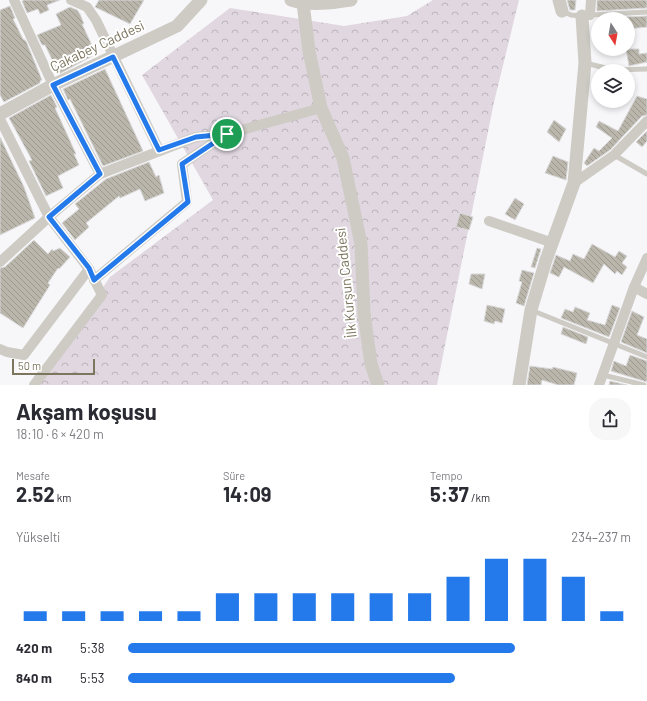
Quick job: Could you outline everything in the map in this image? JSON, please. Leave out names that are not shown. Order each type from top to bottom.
[{"type":"street","points":[[14,0],[53,85],[100,174]]},
{"type":"street","points":[[71,0],[87,7],[96,20],[159,150]]},
{"type":"street","name":"Çakabey Caddesi","points":[[0,114],[53,85],[177,26],[201,0]]},
{"type":"street","points":[[299,1],[328,3],[351,0]]},
{"type":"street","points":[[519,385],[531,310],[574,183],[585,63],[586,16],[591,0]]},
{"type":"street","name":"İlk Kurşun Caddesi","points":[[299,1],[321,108],[343,158],[361,244],[364,313],[371,364],[378,385]]},
{"type":"street","points":[[1,260],[100,174],[196,137],[227,134],[321,108]]},
{"type":"street","points":[[0,119],[49,217],[89,268],[102,295],[34,385]]},
{"type":"street","points":[[574,183],[614,155],[647,121]]},
{"type":"street","points":[[94,280],[188,202],[182,164],[227,134]]},
{"type":"street","points":[[489,221],[553,243]]},
{"type":"street","points":[[601,380],[634,287],[647,258]]},
{"type":"street","points":[[0,349],[7,352],[24,355],[89,268]]},
{"type":"street","points":[[634,287],[647,294]]},
{"type":"lane","points":[[560,6],[571,15],[586,16],[647,12]]},
{"type":"lane","points":[[585,63],[614,70],[647,69]]},
{"type":"lane","points":[[614,155],[647,174]]},
{"type":"lane","points":[[531,310],[613,345],[647,357]]},
{"type":"lane","points":[[601,380],[644,385]]},
{"type":"green space","points":[[433,0],[519,0],[494,102],[437,385],[37,385],[110,277],[213,200],[142,75],[230,8],[344,26],[407,16]]},
{"type":"building","points":[[60,0],[47,5],[49,10],[40,14],[38,9],[27,13],[22,1]]},
{"type":"building","points":[[99,0],[144,0],[130,24],[95,7]]},
{"type":"building","points":[[567,0],[576,0],[575,10],[570,10]]},
{"type":"building","points":[[597,0],[647,0],[647,8],[597,11]]},
{"type":"building","points":[[10,6],[15,18],[13,19],[23,39],[26,41],[42,80],[40,83],[4,102],[0,95],[0,10]]},
{"type":"building","points":[[70,7],[77,10],[80,14],[84,24],[82,24],[96,54],[59,74],[45,45],[42,45],[37,35],[61,25],[56,14]]},
{"type":"building","points":[[647,16],[647,27],[635,28],[635,17]]},
{"type":"building","points":[[635,49],[639,49],[639,54],[647,53],[647,62],[635,65],[629,64],[627,56],[635,56]]},
{"type":"building","points":[[105,69],[143,151],[103,166],[70,99],[68,100],[63,89]]},
{"type":"building","points":[[51,95],[57,107],[55,108],[76,154],[74,154],[79,165],[58,176],[63,188],[46,196],[29,161],[32,160],[9,118]]},
{"type":"building","points":[[637,96],[647,99],[647,115],[642,116],[610,150],[587,166],[584,163],[594,148],[599,151],[612,138],[596,127],[599,121],[618,131],[630,108],[635,108],[635,100]]},
{"type":"building","points":[[554,120],[566,129],[559,142],[547,132]]},
{"type":"building","points":[[647,131],[647,141],[642,147],[636,142]]},
{"type":"building","points":[[0,137],[24,187],[35,218],[0,235]]},
{"type":"building","points":[[553,156],[568,162],[566,180],[545,173]]},
{"type":"building","points":[[149,162],[156,177],[159,175],[164,193],[145,201],[140,189],[120,198],[119,196],[86,223],[89,227],[75,240],[62,223],[79,209],[75,204],[106,179]]},
{"type":"building","points":[[515,198],[524,204],[515,220],[505,214]]},
{"type":"building","points":[[460,213],[473,217],[469,230],[456,227]]},
{"type":"building","points":[[34,240],[48,254],[52,249],[53,251],[60,248],[70,257],[59,269],[58,268],[48,283],[50,285],[23,328],[0,313],[0,268],[5,267]]},
{"type":"building","points":[[592,244],[615,257],[619,251],[627,256],[622,263],[627,267],[622,275],[617,271],[615,274],[604,264],[593,283],[564,267],[559,277],[550,273],[556,255],[570,261],[573,254],[584,259]]},
{"type":"building","points":[[537,248],[541,249],[535,268],[531,267]]},
{"type":"building","points":[[522,270],[534,273],[524,306],[516,303],[522,282],[519,281]]},
{"type":"building","points":[[471,274],[485,274],[482,289],[469,284]]},
{"type":"building","points":[[487,305],[505,309],[502,323],[495,321],[494,324],[484,321]]},
{"type":"building","points":[[612,305],[620,308],[609,337],[561,318],[565,309],[573,312],[575,307],[590,313],[587,320],[605,325]]},
{"type":"building","points":[[632,311],[644,317],[637,335],[647,339],[647,353],[621,342]]},
{"type":"building","points":[[563,327],[588,337],[586,344],[561,334]]},
{"type":"building","points":[[630,355],[647,361],[647,382],[611,371],[614,361],[626,366]]},
{"type":"building","points":[[530,366],[552,369],[553,367],[577,373],[574,385],[558,385],[542,380],[541,385],[527,385]]},
{"type":"building","points":[[610,381],[627,385],[609,385]]},
{"type":"route","points":[[113,57],[159,150],[196,137],[227,134],[182,164],[188,202],[94,280],[89,268],[49,217],[100,174],[53,85],[113,57]]}]
